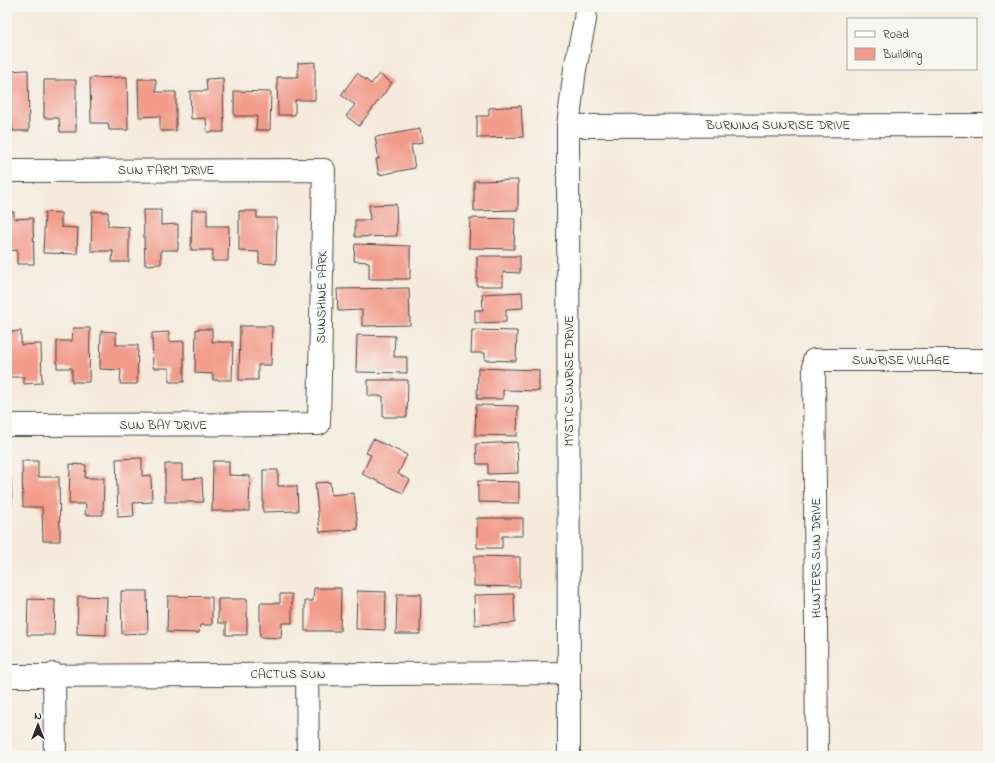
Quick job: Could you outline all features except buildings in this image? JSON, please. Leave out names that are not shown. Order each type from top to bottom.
[{"type":"street","name":"MYSTIC SUNRISE DRIVE","points":[[569,756],[568,126],[575,69],[585,20],[586,7]]},
{"type":"street","name":"BURNING SUNRISE DRIVE","points":[[568,126],[988,125]]},
{"type":"street","name":"SUN FARM DRIVE","points":[[7,171],[324,170]]},
{"type":"street","name":"SUNSHINE PARK","points":[[319,424],[324,170]]},
{"type":"street","name":"SUNRISE VILLAGE","points":[[814,360],[988,360]]},
{"type":"street","name":"HUNTERS SUN DRIVE","points":[[814,360],[818,756]]},
{"type":"street","name":"SUN BAY DRIVE","points":[[7,425],[319,424]]},
{"type":"street","name":"CACTUS SUN","points":[[7,676],[54,674],[569,673]]},
{"type":"street","points":[[54,674],[55,756]]},
{"type":"street","points":[[307,674],[308,756]]}]
